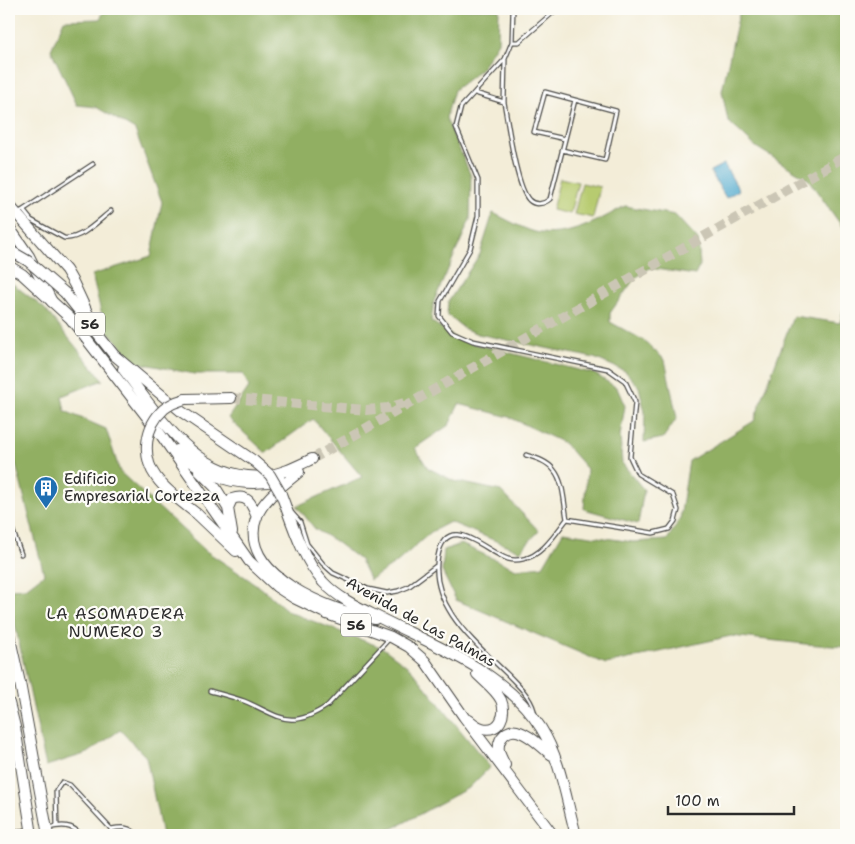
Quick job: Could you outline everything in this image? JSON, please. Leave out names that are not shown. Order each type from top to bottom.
[{"type":"main road","points":[[16,209],[66,270],[98,334]]},
{"type":"main road","points":[[9,227],[29,256],[52,302]]},
{"type":"main road","name":"Avenida de Las Palmas","points":[[9,250],[28,261],[65,293],[114,356],[182,412],[254,461],[270,475],[281,494],[304,554],[322,581],[340,597],[462,659],[504,686],[518,699],[535,720],[546,738],[560,771],[576,835]]},
{"type":"main road","name":"Avenida de Las Palmas","points":[[9,266],[22,274],[70,318],[161,435],[249,561],[277,587],[294,598],[327,614],[391,637],[409,647],[425,661],[464,717],[553,835]]},
{"type":"main road","points":[[114,356],[165,424],[182,443],[212,465],[250,476],[264,476],[278,474],[312,460],[270,498],[257,517],[254,539],[259,554],[282,580],[299,593],[326,605],[359,616],[386,621]]},
{"type":"main road","points":[[231,398],[185,399],[165,408],[156,418],[149,432],[146,445],[148,458],[156,477],[174,496],[249,561]]},
{"type":"main road","points":[[161,435],[215,488],[228,508],[230,527],[237,546]]},
{"type":"main road","points":[[190,462],[220,477],[252,485],[281,480],[298,472]]},
{"type":"main road","points":[[228,508],[232,499],[238,496],[245,498],[250,501],[257,517]]},
{"type":"main road","points":[[9,634],[51,830]]},
{"type":"main road","points":[[462,659],[498,694],[504,710],[500,723],[491,729],[482,728],[464,717]]},
{"type":"main road","points":[[9,703],[15,727],[32,833]]},
{"type":"main road","points":[[513,782],[499,749],[499,743],[504,734],[519,731],[553,756]]},
{"type":"lane","points":[[513,9],[512,42],[505,59],[461,107],[456,127],[478,180],[478,216],[470,249],[440,301],[439,316],[452,332],[473,340],[608,370],[625,380],[635,402],[630,457],[638,474],[673,495],[678,510],[675,521],[669,529],[653,533],[567,519]]},
{"type":"lane","points":[[512,42],[519,42],[557,9]]},
{"type":"lane","points":[[505,59],[504,102],[520,180],[531,202],[541,204],[550,199],[576,100]]},
{"type":"lane","points":[[562,150],[605,160],[616,111],[544,92],[534,132],[565,140]]},
{"type":"lane","points":[[475,93],[504,102]]},
{"type":"lane","points":[[93,164],[16,209],[31,220],[64,238],[70,239],[78,236],[110,211]]},
{"type":"lane","points":[[526,455],[542,460],[554,470],[560,485],[567,519]]},
{"type":"lane","points":[[285,505],[300,522],[308,544],[324,564],[333,573],[368,589],[387,593],[398,591],[408,587],[436,566]]},
{"type":"lane","points":[[535,720],[534,707],[523,691],[462,630],[444,602],[436,566],[440,547],[445,539],[454,535],[464,535],[508,559],[524,559],[536,553],[546,544],[567,519]]},
{"type":"lane","points":[[9,520],[21,554]]},
{"type":"lane","points":[[210,691],[245,702],[276,717],[289,720],[302,719],[316,714],[328,706],[391,637]]},
{"type":"lane","points":[[81,835],[70,826],[51,830],[56,791],[59,785],[65,782],[111,829],[112,835]]},
{"type":"lane","points":[[111,829],[128,828],[137,835]]},
{"type":"lane","points":[[9,832],[32,833]]},
{"type":"green space","points":[[105,9],[499,9],[498,42],[481,69],[454,90],[446,118],[471,176],[470,220],[434,301],[431,321],[458,340],[595,374],[617,388],[625,406],[620,436],[622,463],[644,490],[638,524],[584,509],[587,469],[564,443],[509,417],[459,404],[449,425],[415,448],[428,468],[454,481],[501,491],[539,531],[520,551],[450,522],[431,532],[396,563],[370,580],[360,560],[315,529],[297,506],[362,477],[313,419],[266,453],[228,418],[249,387],[243,374],[194,374],[135,362],[105,328],[92,275],[151,256],[162,202],[135,130],[96,107],[77,105],[51,50],[64,20],[100,19]]},
{"type":"green space","points":[[740,9],[846,9],[846,232],[808,179],[756,147],[728,121],[722,91]]},
{"type":"green space","points":[[560,178],[578,182],[570,214],[552,210]]},
{"type":"green space","points":[[582,183],[600,187],[593,218],[574,214]]},
{"type":"green space","points":[[625,206],[675,215],[698,240],[700,265],[695,275],[650,268],[635,278],[610,313],[610,322],[643,340],[665,360],[677,418],[663,438],[644,442],[645,412],[639,387],[625,371],[594,358],[478,334],[465,329],[447,315],[448,302],[480,254],[493,213],[519,226],[547,234],[570,231],[582,227]]},
{"type":"green space","points":[[9,281],[44,308],[103,380],[62,396],[65,411],[106,429],[120,472],[206,551],[260,587],[289,612],[383,648],[411,669],[490,767],[470,787],[396,827],[375,835],[162,835],[146,757],[120,730],[88,753],[46,766],[9,597],[9,589],[26,588],[44,574],[13,453],[9,450]]},
{"type":"green space","points":[[846,299],[846,647],[731,636],[606,664],[456,600],[442,571],[444,550],[461,544],[516,569],[543,566],[563,532],[633,542],[667,540],[680,519],[689,461],[754,421],[793,316],[840,323]]},
{"type":"water","points":[[724,164],[739,190],[726,198],[710,171]]},
{"type":"tunnel","points":[[312,459],[846,156]]},
{"type":"tunnel","points":[[231,398],[366,410],[388,408],[404,403]]},
{"type":"place","name":"Edificio Empresarial Cortezza","points":[[46,509]]},
{"type":"district","name":"LA ASOMADERA NUMERO 3","points":[[116,622]]}]
